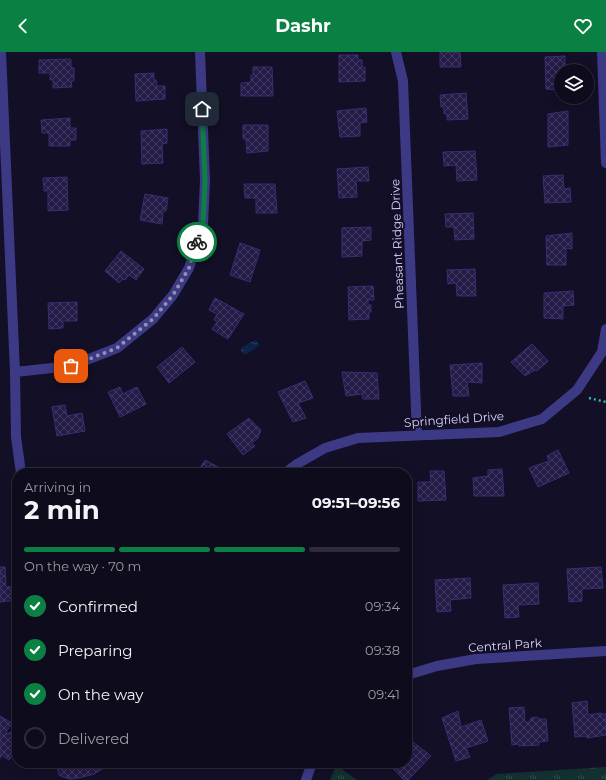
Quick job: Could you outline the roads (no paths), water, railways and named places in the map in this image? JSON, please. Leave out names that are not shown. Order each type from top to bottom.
[{"type":"street","points":[[1,52],[16,437],[20,468]]},
{"type":"street","points":[[14,372],[71,366],[117,348],[153,319],[173,295],[189,268],[203,225],[205,180],[200,52]]},
{"type":"street","name":"Pheasant Ridge Drive","points":[[396,52],[403,81],[417,435]]},
{"type":"street","points":[[602,52],[606,163]]},
{"type":"street","name":"Springfield Drive","points":[[292,468],[324,448],[358,438],[499,432],[542,419],[577,390],[602,352],[606,329]]},
{"type":"street","name":"Central Park","points":[[412,674],[437,666],[476,659],[606,651]]},
{"type":"street","points":[[306,780],[310,768]]},
{"type":"water","points":[[255,340],[259,343],[259,346],[245,355],[241,351],[241,348]]}]
